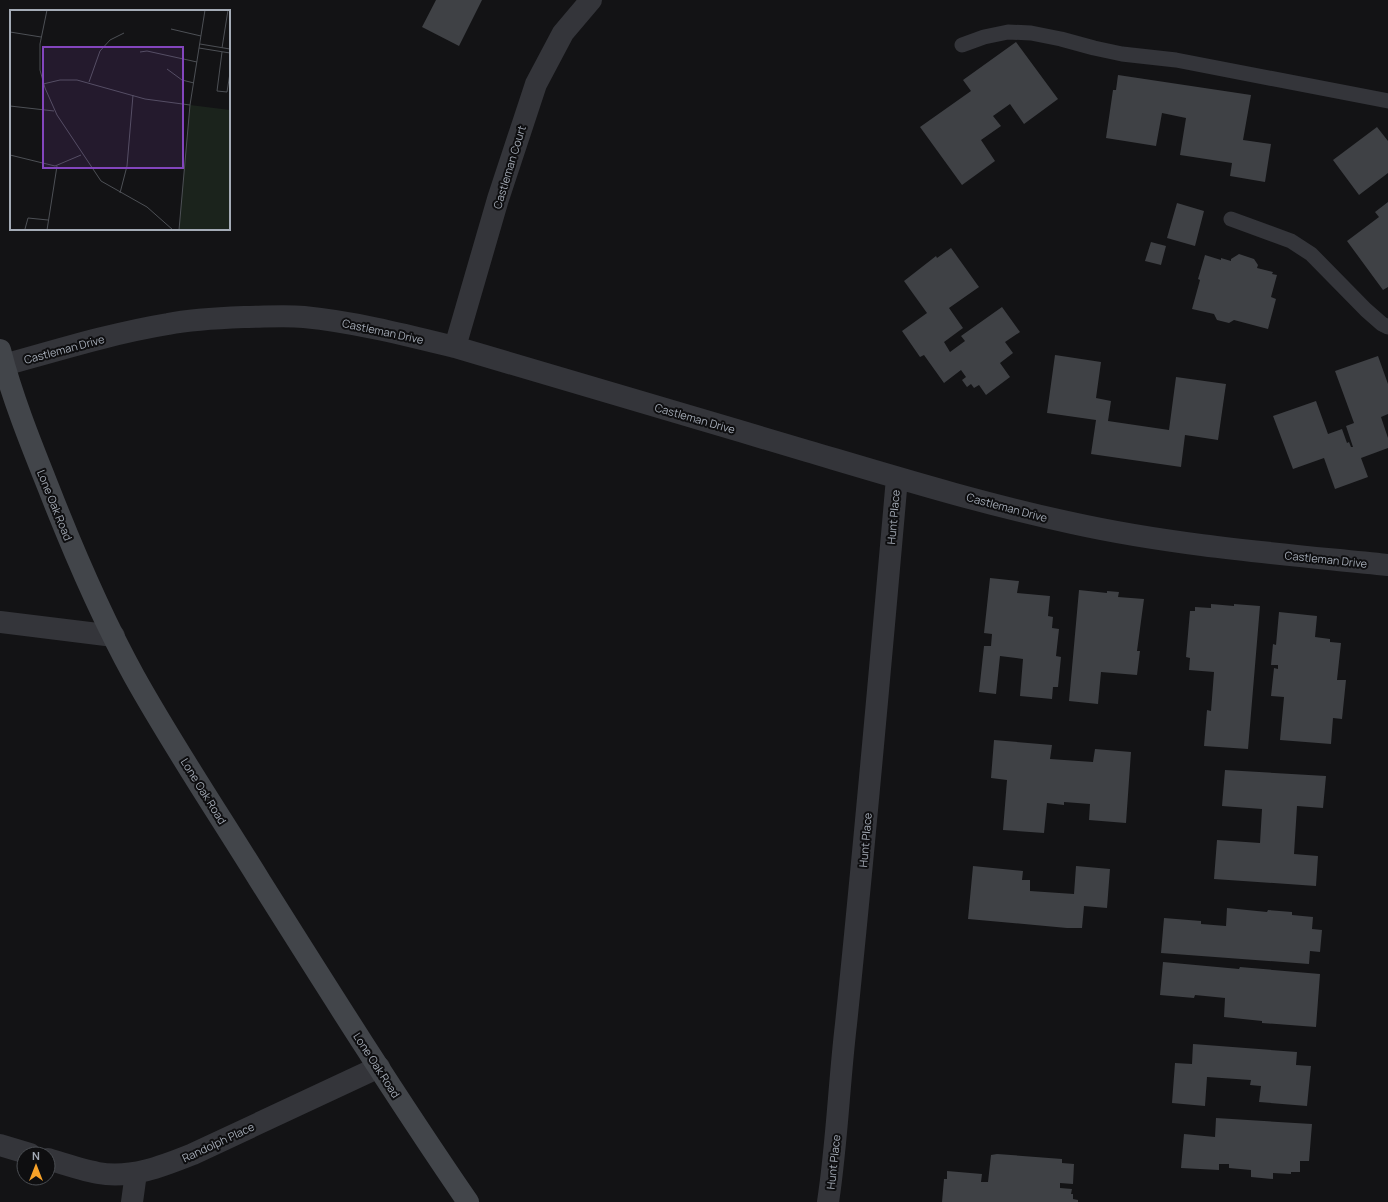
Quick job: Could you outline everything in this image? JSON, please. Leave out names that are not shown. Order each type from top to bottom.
[{"type":"street","name":"Castleman Court","points":[[456,347],[498,199],[536,84],[563,34],[591,0]]},
{"type":"street","name":"Castleman Drive","points":[[2,358],[88,342],[168,324],[200,320],[258,317],[303,317],[341,322],[456,347],[897,478],[1012,510],[1075,524],[1147,537],[1286,555],[1388,565]]},
{"type":"street","name":"Lone Oak Road","points":[[2,358],[36,456],[70,542],[92,592],[134,677],[182,756],[410,1117],[468,1202]]},
{"type":"street","name":"Hunt Place","points":[[828,1202],[832,1175],[844,1038],[862,878],[897,478]]},
{"type":"street","points":[[0,622],[114,636]]},
{"type":"street","name":"Randolph Place","points":[[56,1161],[99,1173],[136,1173],[165,1166],[379,1067]]},
{"type":"street","points":[[0,1146],[16,1150]]},
{"type":"street","points":[[132,1202],[136,1173]]},
{"type":"lane","points":[[962,45],[984,37],[1008,32],[1031,34],[1061,39],[1122,54],[1176,60],[1388,101]]},
{"type":"lane","points":[[1231,219],[1291,241],[1311,254],[1366,310],[1382,324],[1388,327]]},
{"type":"building","points":[[436,0],[482,0],[459,46],[422,27]]},
{"type":"building","points":[[1016,42],[1058,99],[1024,124],[1010,104],[993,116],[1001,126],[981,140],[995,161],[962,185],[920,127],[971,91],[963,80]]},
{"type":"building","points":[[1118,75],[1251,95],[1243,140],[1271,144],[1265,182],[1230,176],[1232,163],[1180,155],[1186,118],[1162,113],[1156,146],[1106,138],[1113,90],[1116,90]]},
{"type":"building","points":[[1377,127],[1388,141],[1388,173],[1359,195],[1333,160]]},
{"type":"building","points":[[1388,202],[1388,287],[1383,290],[1347,241],[1379,217],[1375,212]]},
{"type":"building","points":[[1177,203],[1204,211],[1195,246],[1167,238]]},
{"type":"building","points":[[1151,242],[1166,246],[1161,265],[1145,261]]},
{"type":"building","points":[[951,248],[979,287],[949,308],[963,328],[944,342],[950,352],[965,341],[961,336],[1002,307],[1020,332],[1005,342],[1013,353],[1000,363],[1010,377],[986,395],[979,385],[974,388],[971,384],[967,387],[962,380],[966,377],[961,370],[944,383],[924,355],[920,357],[902,331],[927,313],[904,281],[936,256],[937,258]]},
{"type":"building","points":[[1239,254],[1254,259],[1258,265],[1257,268],[1273,272],[1272,274],[1277,275],[1271,297],[1276,299],[1268,329],[1234,320],[1229,323],[1217,320],[1214,314],[1192,309],[1205,255],[1221,260],[1221,258],[1231,261],[1231,259]]},
{"type":"building","points":[[1055,355],[1101,362],[1096,398],[1111,401],[1108,421],[1169,430],[1176,377],[1226,384],[1218,440],[1185,435],[1181,467],[1091,454],[1096,420],[1047,413]]},
{"type":"building","points":[[1378,356],[1388,384],[1388,414],[1381,417],[1388,438],[1388,448],[1361,458],[1368,477],[1335,489],[1324,458],[1293,469],[1273,416],[1316,401],[1328,434],[1342,429],[1347,443],[1349,442],[1351,447],[1353,447],[1346,426],[1354,423],[1335,371]]},
{"type":"building","points":[[990,578],[1019,581],[1017,593],[1050,596],[1048,616],[1053,617],[1052,628],[1059,629],[1056,656],[1061,657],[1058,687],[1053,687],[1052,699],[1020,696],[1023,659],[1000,656],[996,694],[979,692],[984,646],[991,646],[992,634],[984,633]]},
{"type":"building","points":[[1079,590],[1107,593],[1107,591],[1119,592],[1118,597],[1144,599],[1137,651],[1140,651],[1137,675],[1101,672],[1098,704],[1069,701]]},
{"type":"building","points":[[1211,604],[1260,606],[1248,749],[1204,746],[1207,710],[1211,711],[1214,672],[1189,670],[1190,658],[1186,657],[1190,611],[1195,611],[1195,607],[1211,608]]},
{"type":"building","points":[[1279,612],[1317,616],[1315,637],[1330,639],[1330,642],[1341,643],[1337,680],[1346,680],[1342,719],[1333,718],[1331,744],[1280,740],[1284,697],[1271,696],[1274,668],[1278,669],[1278,665],[1271,665],[1273,644],[1276,645]]},
{"type":"building","points":[[994,740],[1052,745],[1050,759],[1093,762],[1095,749],[1131,752],[1126,823],[1089,820],[1090,804],[1064,802],[1064,805],[1047,803],[1044,833],[1003,830],[1007,780],[991,778]]},
{"type":"building","points":[[1225,770],[1326,776],[1323,808],[1297,806],[1294,854],[1318,856],[1316,886],[1214,879],[1217,840],[1260,843],[1262,809],[1222,806]]},
{"type":"building","points":[[973,866],[1023,871],[1022,880],[1030,880],[1030,891],[1074,894],[1076,866],[1110,869],[1107,908],[1084,906],[1082,928],[968,919]]},
{"type":"building","points":[[1227,908],[1267,912],[1268,910],[1292,912],[1292,915],[1313,917],[1312,929],[1322,930],[1320,952],[1310,951],[1309,964],[1161,953],[1164,918],[1201,921],[1201,924],[1226,926]]},
{"type":"building","points":[[1163,962],[1320,974],[1316,1027],[1262,1023],[1262,1021],[1224,1017],[1225,998],[1195,995],[1194,998],[1160,995]]},
{"type":"building","points":[[1193,1044],[1297,1052],[1296,1065],[1311,1066],[1307,1106],[1259,1102],[1261,1086],[1250,1085],[1251,1080],[1207,1077],[1205,1106],[1172,1103],[1175,1063],[1192,1064]]},
{"type":"building","points":[[1216,1118],[1312,1124],[1309,1161],[1300,1161],[1300,1172],[1291,1172],[1291,1174],[1273,1173],[1273,1179],[1251,1177],[1251,1170],[1229,1168],[1229,1164],[1219,1164],[1219,1170],[1181,1168],[1184,1134],[1215,1137]]},
{"type":"building","points":[[997,1154],[1062,1159],[1062,1163],[1074,1164],[1073,1184],[1060,1183],[1060,1188],[1072,1189],[1071,1194],[1073,1194],[1073,1199],[1078,1200],[1078,1202],[942,1202],[944,1179],[947,1179],[947,1171],[982,1174],[981,1182],[988,1182],[991,1155]]}]
